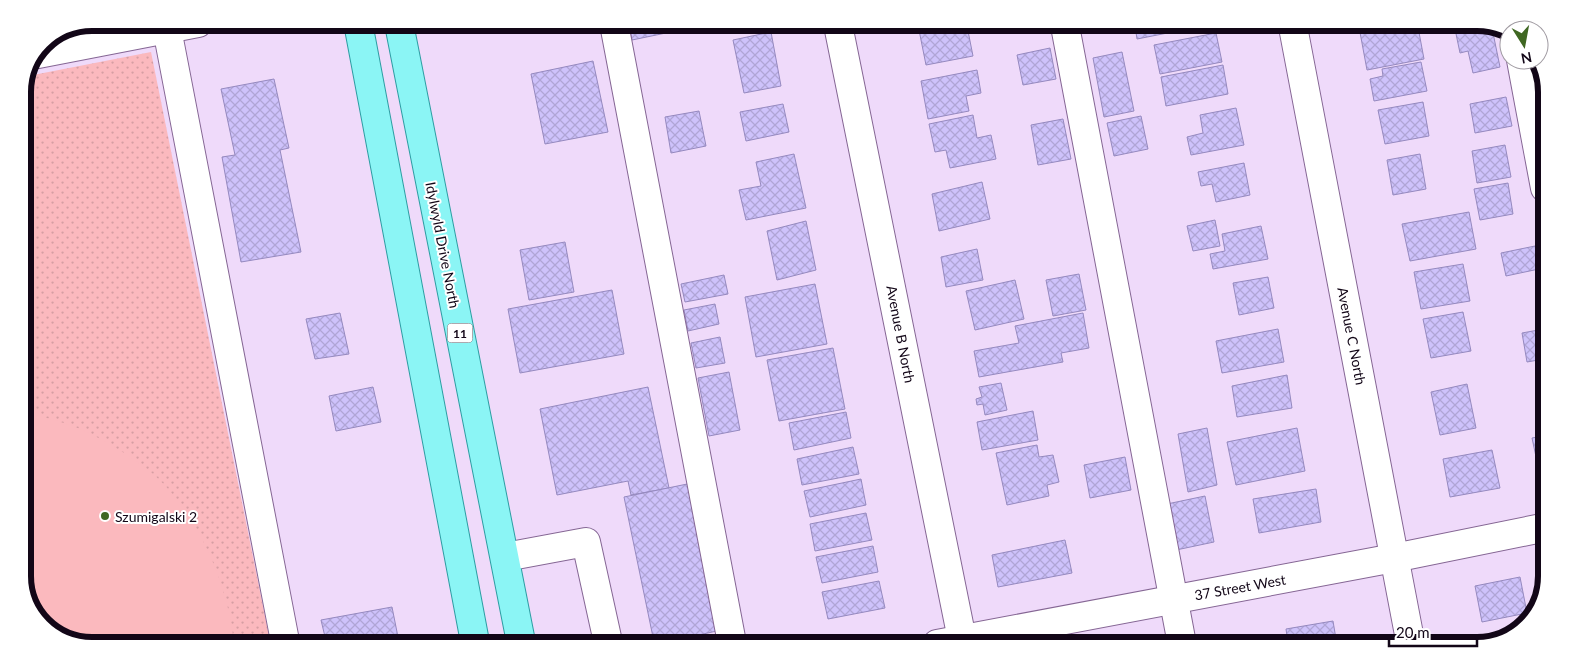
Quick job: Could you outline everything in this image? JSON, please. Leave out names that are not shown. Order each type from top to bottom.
[{"type":"main road","points":[[359,31],[474,637]]},
{"type":"main road","name":"Idylwyld Drive North","points":[[400,31],[520,637]]},
{"type":"street","points":[[46,52],[157,31]]},
{"type":"street","points":[[167,31],[283,637]]},
{"type":"street","points":[[615,31],[731,637]]},
{"type":"street","name":"Avenue B North","points":[[839,31],[953,637]]},
{"type":"street","points":[[1066,31],[1181,637]]},
{"type":"street","name":"Avenue C North","points":[[1294,31],[1409,637]]},
{"type":"street","points":[[1523,70],[1538,151]]},
{"type":"street","name":"37 Street West","points":[[979,637],[1538,529]]},
{"type":"street","points":[[505,557],[586,542],[607,637]]},
{"type":"shaded area","points":[[151,52],[269,637],[80,636],[62,629],[52,622],[41,610],[34,596],[31,580],[31,88],[33,75]]},
{"type":"shaded area","name":"Szumigalski 2","points":[[31,413],[91,434],[138,462],[163,483],[183,508],[200,535],[219,578],[232,625],[233,637],[92,637],[80,636],[62,629],[46,616],[34,596],[31,580]]},
{"type":"building","points":[[630,31],[666,31],[666,33],[632,40]]},
{"type":"building","points":[[919,31],[968,31],[973,56],[926,65]]},
{"type":"building","points":[[1136,31],[1178,31],[1137,39]]},
{"type":"building","points":[[1360,31],[1419,31],[1424,59],[1367,70]]},
{"type":"building","points":[[1455,31],[1493,34],[1499,67],[1473,73],[1468,51],[1460,53]]},
{"type":"building","points":[[771,32],[781,86],[744,93],[733,40]]},
{"type":"building","points":[[1216,33],[1222,62],[1160,74],[1154,45]]},
{"type":"building","points":[[1050,48],[1056,79],[1023,85],[1017,55]]},
{"type":"building","points":[[1122,52],[1134,111],[1104,117],[1093,58]]},
{"type":"building","points":[[593,61],[608,132],[545,144],[531,74]]},
{"type":"building","points":[[1421,62],[1427,91],[1374,101],[1370,79],[1383,76],[1382,69]]},
{"type":"building","points":[[1223,65],[1228,94],[1166,106],[1161,77]]},
{"type":"building","points":[[977,70],[981,93],[966,96],[969,111],[928,119],[921,81]]},
{"type":"building","points":[[274,79],[289,148],[280,150],[301,252],[241,262],[222,157],[235,155],[221,89]]},
{"type":"building","points":[[1506,97],[1512,126],[1475,133],[1470,104]]},
{"type":"building","points":[[1423,102],[1429,136],[1385,144],[1378,110]]},
{"type":"building","points":[[783,104],[789,132],[746,141],[740,112]]},
{"type":"building","points":[[1236,108],[1244,145],[1191,155],[1187,137],[1203,133],[1200,115]]},
{"type":"building","points":[[699,111],[706,146],[671,153],[665,117]]},
{"type":"building","points":[[973,115],[977,138],[991,135],[996,159],[950,168],[946,150],[935,152],[929,124]]},
{"type":"building","points":[[1141,116],[1148,149],[1114,156],[1107,123]]},
{"type":"building","points":[[1063,119],[1071,159],[1038,165],[1031,125]]},
{"type":"building","points":[[1505,145],[1511,177],[1477,183],[1472,151]]},
{"type":"building","points":[[794,154],[806,208],[746,220],[739,190],[761,186],[756,162]]},
{"type":"building","points":[[1420,154],[1426,189],[1393,195],[1387,160]]},
{"type":"building","points":[[1244,163],[1250,195],[1216,202],[1212,184],[1201,186],[1198,172]]},
{"type":"building","points":[[982,182],[990,219],[939,231],[932,194]]},
{"type":"building","points":[[1508,183],[1513,214],[1480,220],[1474,189]]},
{"type":"building","points":[[1469,212],[1476,249],[1410,261],[1402,224]]},
{"type":"building","points":[[1215,220],[1220,246],[1193,251],[1187,226]]},
{"type":"building","points":[[806,221],[816,270],[777,280],[767,231]]},
{"type":"building","points":[[1261,226],[1268,259],[1213,269],[1210,254],[1225,251],[1222,234]]},
{"type":"building","points":[[565,242],[574,292],[529,300],[520,250]]},
{"type":"building","points":[[1535,246],[1538,269],[1506,276],[1501,253]]},
{"type":"building","points":[[977,249],[983,280],[946,287],[941,257]]},
{"type":"building","points":[[1463,264],[1470,301],[1421,309],[1414,272]]},
{"type":"building","points":[[1079,274],[1086,310],[1053,316],[1046,280]]},
{"type":"building","points":[[724,275],[728,294],[685,302],[681,284]]},
{"type":"building","points":[[1268,277],[1274,308],[1239,315],[1233,283]]},
{"type":"building","points":[[1015,280],[1024,319],[975,330],[966,291]]},
{"type":"building","points":[[815,284],[827,344],[756,357],[745,297]]},
{"type":"building","points":[[612,290],[624,354],[520,373],[508,309]]},
{"type":"building","points":[[715,304],[719,324],[688,331],[684,310]]},
{"type":"building","points":[[1463,312],[1471,351],[1431,358],[1423,319]]},
{"type":"building","points":[[340,313],[349,354],[315,359],[306,319]]},
{"type":"building","points":[[1083,313],[1089,348],[1061,353],[1063,362],[979,377],[974,351],[1019,343],[1015,326]]},
{"type":"building","points":[[1278,329],[1284,362],[1222,373],[1216,341]]},
{"type":"building","points":[[1538,330],[1538,360],[1527,362],[1522,333]]},
{"type":"building","points":[[720,337],[725,363],[696,368],[691,343]]},
{"type":"building","points":[[833,348],[845,409],[779,421],[767,360]]},
{"type":"building","points":[[729,372],[740,430],[709,436],[698,378]]},
{"type":"building","points":[[1287,375],[1292,408],[1237,417],[1232,386]]},
{"type":"building","points":[[1001,383],[1007,410],[985,415],[983,404],[977,405],[976,399],[982,397],[979,387]]},
{"type":"building","points":[[1467,384],[1476,428],[1440,435],[1431,392]]},
{"type":"building","points":[[373,387],[381,422],[336,431],[329,396]]},
{"type":"building","points":[[648,387],[669,488],[631,495],[628,481],[557,495],[540,409]]},
{"type":"building","points":[[1033,411],[1038,440],[982,450],[977,422]]},
{"type":"building","points":[[846,412],[851,438],[794,450],[789,423]]},
{"type":"building","points":[[1207,428],[1217,485],[1188,492],[1178,434]]},
{"type":"building","points":[[1297,428],[1305,471],[1236,485],[1227,442]]},
{"type":"building","points":[[1538,437],[1538,466],[1532,438]]},
{"type":"building","points":[[1037,445],[1039,457],[1053,455],[1059,482],[1047,485],[1049,496],[1007,505],[996,453]]},
{"type":"building","points":[[853,447],[859,474],[802,485],[797,459]]},
{"type":"building","points":[[1492,450],[1500,488],[1450,497],[1443,459]]},
{"type":"building","points":[[1125,457],[1131,490],[1090,498],[1084,465]]},
{"type":"building","points":[[861,479],[866,505],[810,517],[804,491]]},
{"type":"building","points":[[697,482],[726,629],[689,637],[653,637],[624,497]]},
{"type":"building","points":[[1316,489],[1321,522],[1259,533],[1253,499]]},
{"type":"building","points":[[1205,496],[1214,542],[1176,550],[1167,504]]},
{"type":"building","points":[[866,513],[872,540],[815,551],[810,524]]},
{"type":"building","points":[[1065,540],[1072,573],[998,587],[992,555]]},
{"type":"building","points":[[873,546],[878,572],[822,583],[816,557]]},
{"type":"building","points":[[1520,577],[1527,611],[1525,613],[1482,622],[1475,586]]},
{"type":"building","points":[[879,581],[885,608],[828,619],[822,592]]},
{"type":"building","points":[[392,607],[398,637],[325,637],[321,620]]},
{"type":"building","points":[[1333,621],[1336,637],[1282,637],[1287,636],[1286,629]]},
{"type":"place","name":"Szumigalski 2","points":[[105,516]]}]
